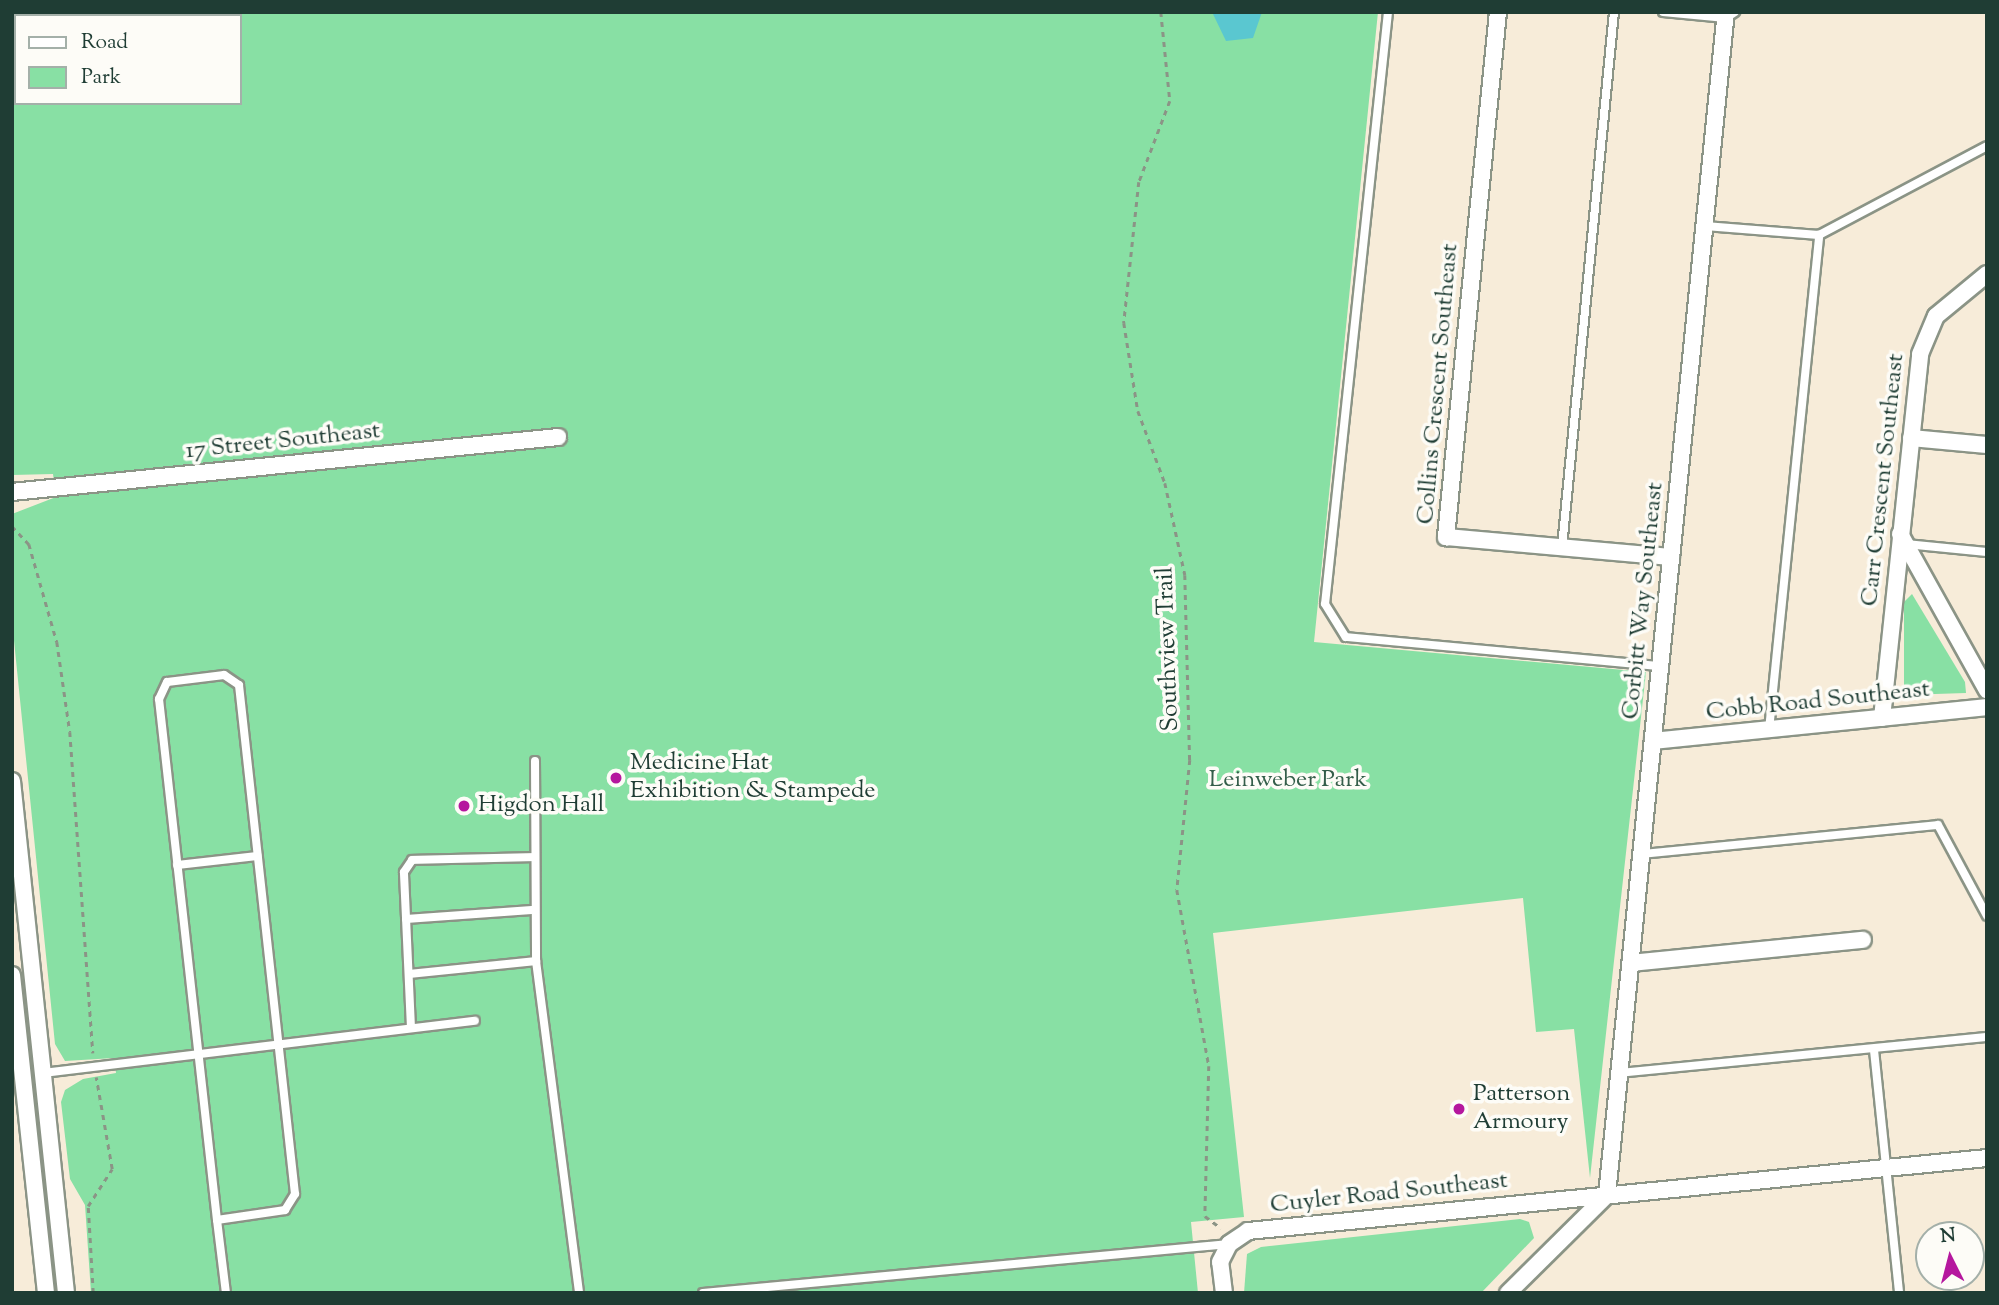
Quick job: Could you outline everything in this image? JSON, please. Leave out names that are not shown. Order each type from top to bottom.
[{"type":"street","name":"Collins Crescent Southeast","points":[[1498,12],[1446,537],[1671,557]]},
{"type":"street","name":"Corbitt Way Southeast","points":[[1607,1195],[1729,14]]},
{"type":"street","name":"Carr Crescent Southeast","points":[[1882,718],[1903,539],[1911,439],[1925,336],[1953,298],[1987,274]]},
{"type":"street","name":"17 Street Southeast","points":[[12,492],[558,437]]},
{"type":"street","points":[[1911,439],[1987,445]]},
{"type":"street","points":[[1903,539],[1987,690]]},
{"type":"street","name":"Cobb Road Southeast","points":[[1653,741],[1987,707]]},
{"type":"street","points":[[12,781],[65,1293]]},
{"type":"street","points":[[1631,963],[1863,940]]},
{"type":"street","points":[[12,975],[46,1293]]},
{"type":"street","name":"Cuyler Road Southeast","points":[[1229,1244],[1248,1231],[1987,1158]]},
{"type":"street","points":[[1508,1293],[1607,1195]]},
{"type":"street","points":[[1224,1293],[1220,1262],[1229,1244]]},
{"type":"lane","points":[[1388,12],[1325,604],[1346,637],[1660,666]]},
{"type":"lane","points":[[1562,547],[1614,12]]},
{"type":"lane","points":[[1663,12],[1729,14]]},
{"type":"lane","points":[[1705,226],[1819,235],[1987,146]]},
{"type":"lane","points":[[1769,730],[1819,235]]},
{"type":"lane","points":[[1903,539],[1987,552]]},
{"type":"lane","points":[[217,1220],[285,1210],[295,1194],[239,685],[224,675],[167,682],[159,699],[217,1220],[226,1293]]},
{"type":"lane","points":[[535,761],[532,910],[536,961],[579,1293]]},
{"type":"lane","points":[[1642,854],[1938,825],[1987,916]]},
{"type":"lane","points":[[177,865],[257,856]]},
{"type":"lane","points":[[411,1028],[404,872],[412,860],[533,858]]},
{"type":"lane","points":[[407,919],[532,910]]},
{"type":"lane","points":[[409,974],[536,961]]},
{"type":"lane","points":[[43,1073],[198,1051],[475,1021]]},
{"type":"lane","points":[[1619,1073],[1987,1037]]},
{"type":"lane","points":[[1874,1050],[1899,1293]]},
{"type":"lane","points":[[703,1293],[1229,1244]]},
{"type":"path","name":"Southview Trail","points":[[1161,12],[1168,111],[1139,182],[1124,323],[1138,411],[1165,483],[1185,575],[1190,760],[1177,890],[1209,1066],[1205,1216],[1229,1244]]},
{"type":"path","points":[[12,393],[12,427]]},
{"type":"path","points":[[12,526],[29,544],[57,642],[70,732],[94,1066],[112,1169],[88,1206],[93,1293]]},
{"type":"green space","name":"Medicine Hat Exhibition & Stampede","points":[[12,12],[1378,12],[1314,642],[1646,672],[1590,1178],[1574,1029],[1536,1032],[1523,898],[1213,933],[1244,1217],[1191,1222],[1198,1293],[91,1293],[85,1205],[70,1179],[61,1102],[65,1090],[83,1079],[116,1073],[114,1058],[65,1061],[55,1044],[12,621],[12,514],[56,497],[53,474],[12,475]]},
{"type":"green space","points":[[1912,594],[1965,682],[1966,693],[1904,695],[1904,602]]},
{"type":"green space","points":[[1520,1219],[1529,1222],[1534,1238],[1481,1293],[1244,1293],[1247,1254],[1261,1247]]},
{"type":"water","points":[[1212,12],[1262,12],[1253,38],[1226,41]]},
{"type":"place","name":"Medicine Hat Exhibition & Stampede","points":[[616,778]]},
{"type":"place","name":"Higdon Hall","points":[[464,806]]},
{"type":"place","name":"Patterson Armoury","points":[[1459,1109]]},
{"type":"park label","name":"Leinweber Park","points":[[1288,781]]}]
